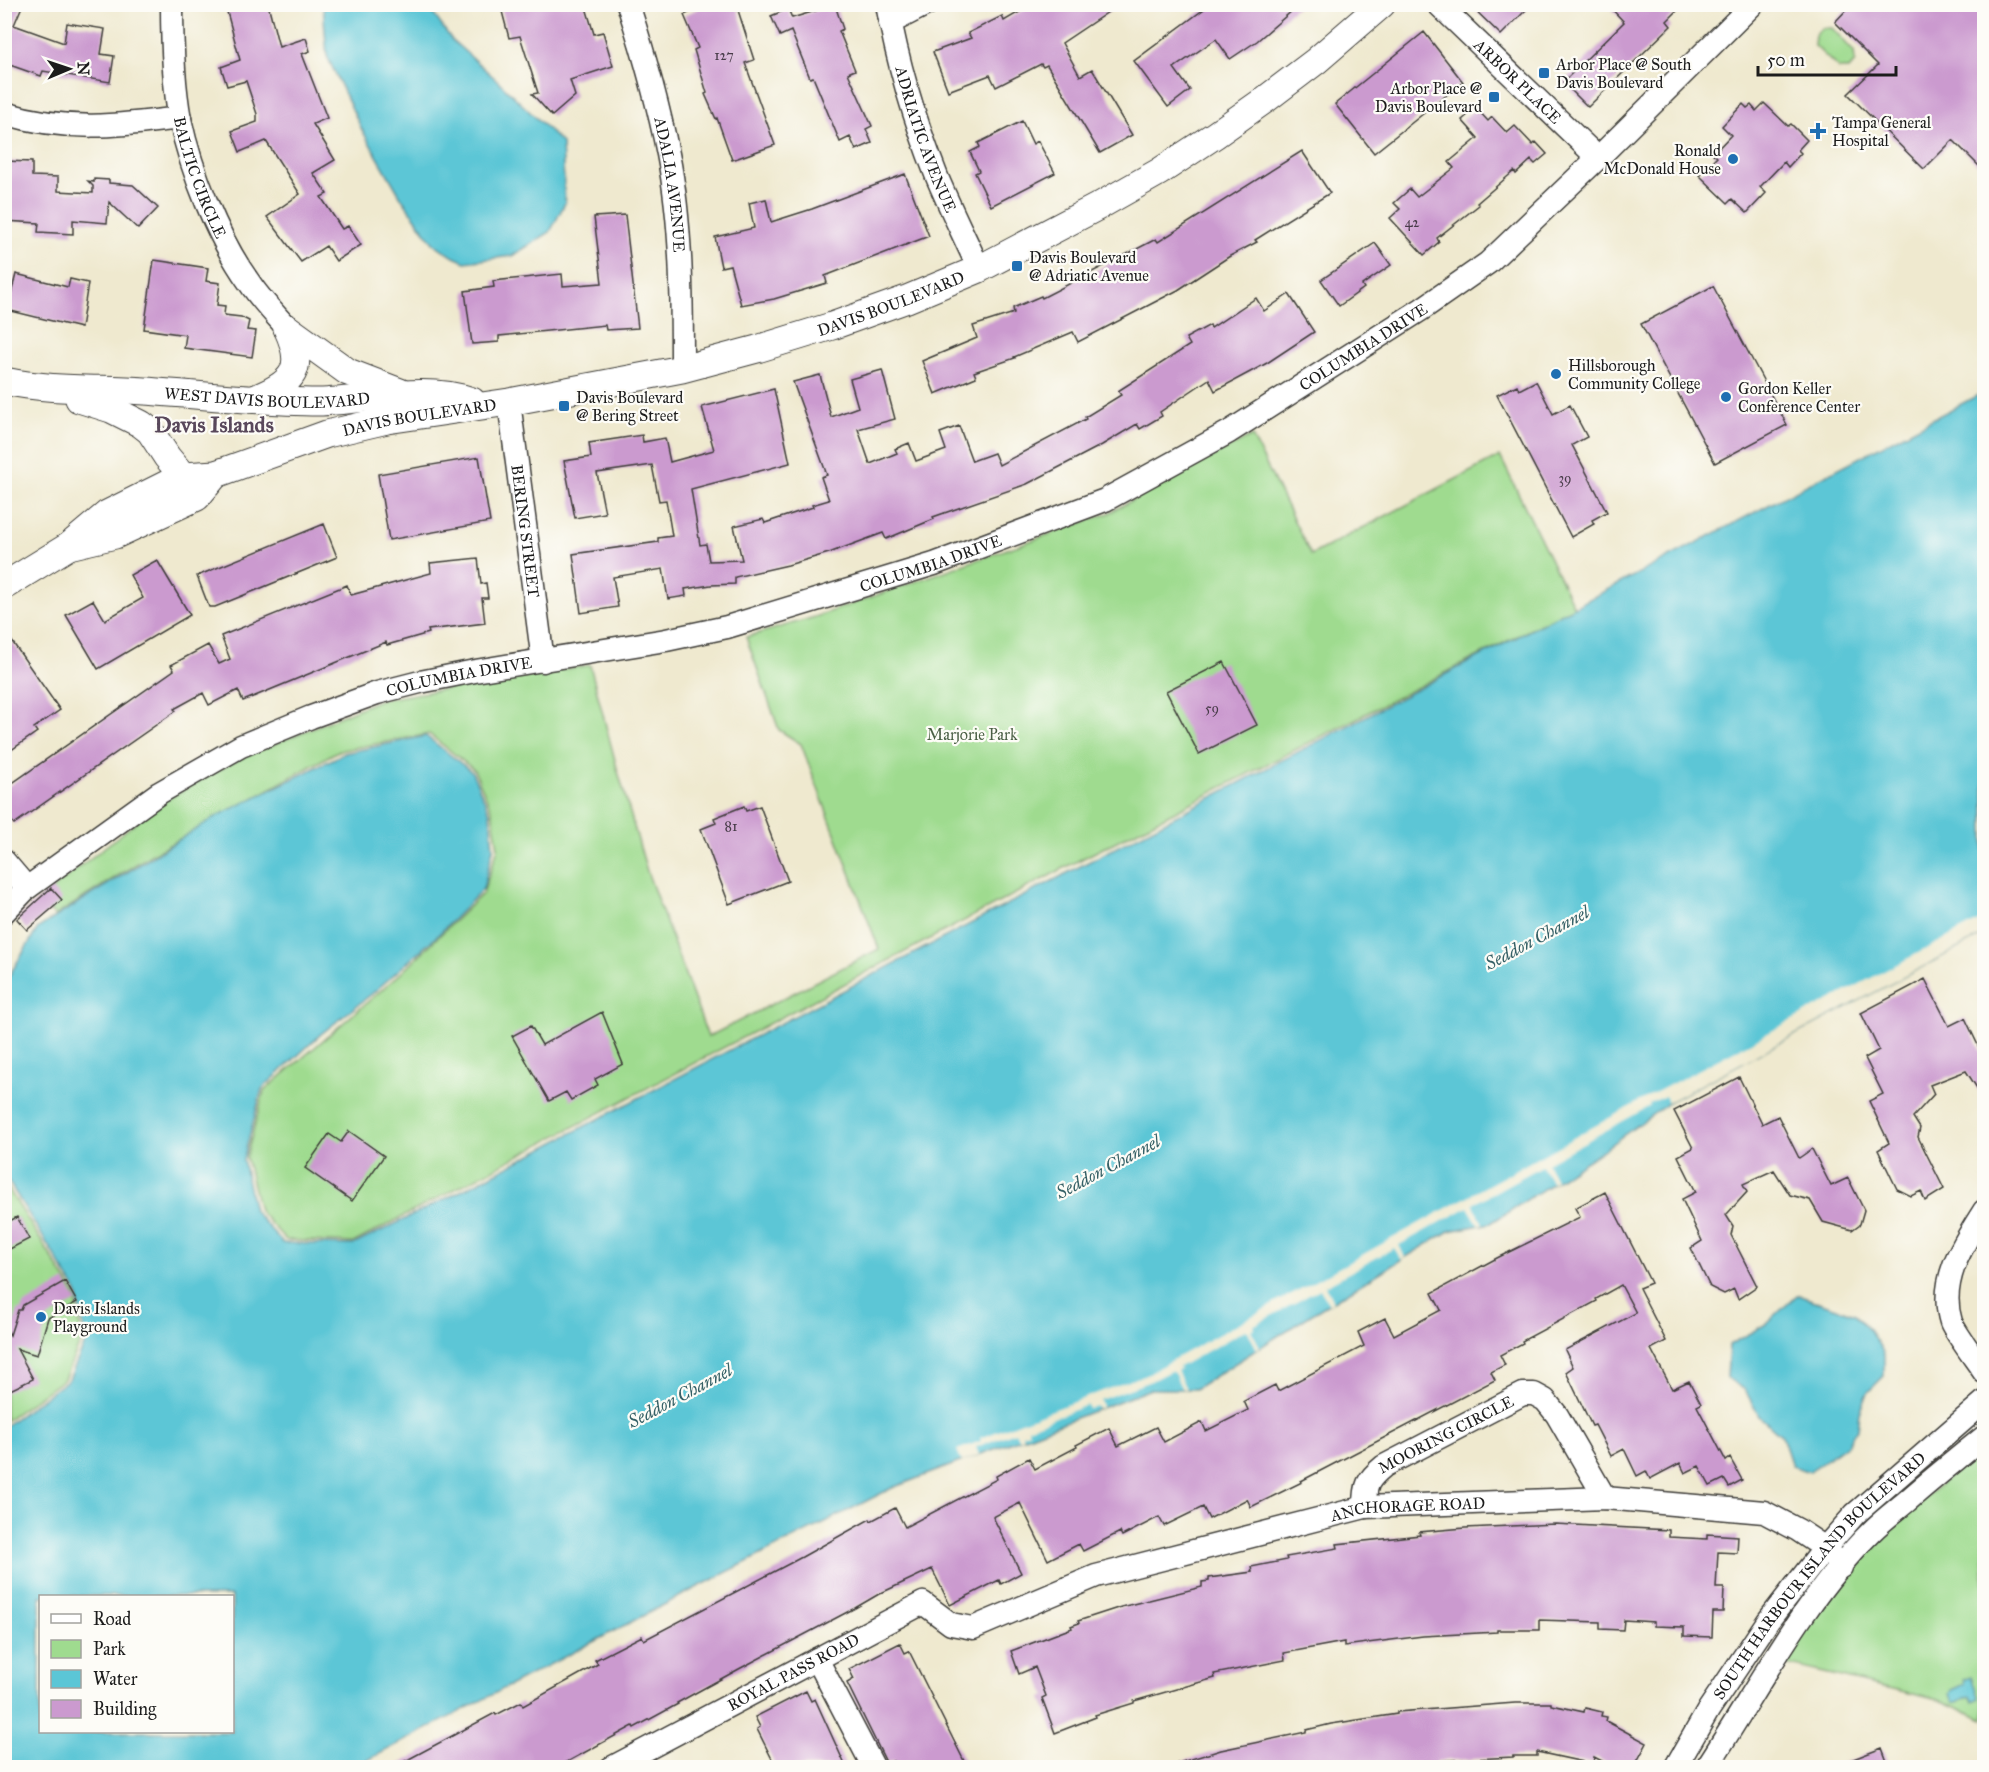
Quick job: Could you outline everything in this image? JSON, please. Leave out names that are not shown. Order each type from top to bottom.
[{"type":"street","name":"BALTIC CIRCLE","points":[[172,4],[172,41],[180,118],[191,158],[229,250],[254,289],[287,328]]},
{"type":"street","name":"ADALIA AVENUE","points":[[628,4],[650,73],[669,156],[677,217],[682,369]]},
{"type":"street","points":[[888,14],[927,4]]},
{"type":"street","name":"DAVIS BOULEVARD","points":[[216,474],[327,434],[387,420],[498,404],[682,369],[832,326],[907,299],[980,268],[1159,172],[1298,75],[1382,4]]},
{"type":"street","name":"ARBOR PLACE","points":[[1438,4],[1598,158]]},
{"type":"street","name":"COLUMBIA DRIVE","points":[[4,912],[27,888],[159,793],[241,746],[311,717],[377,693],[476,671],[666,640],[727,627],[934,564],[1105,500],[1229,432],[1422,309],[1488,262],[1598,158],[1753,4]]},
{"type":"street","name":"ADRIATIC AVENUE","points":[[888,14],[912,102],[937,177],[980,268]]},
{"type":"street","points":[[4,113],[35,121],[79,127],[180,118]]},
{"type":"street","points":[[287,328],[348,372],[384,387],[410,394]]},
{"type":"street","points":[[253,400],[278,389],[293,372],[297,363],[295,345],[287,328]]},
{"type":"street","name":"WEST DAVIS BOULEVARD","points":[[4,381],[46,388],[143,391],[253,400],[320,402],[410,394],[453,395],[498,404]]},
{"type":"street","name":"WEST DAVIS BOULEVARD","points":[[46,388],[111,409],[141,424],[150,431],[183,476]]},
{"type":"street","name":"BERING STREET","points":[[498,404],[543,661]]},
{"type":"street","points":[[4,586],[69,546],[106,514],[183,476],[216,474]]},
{"type":"street","points":[[69,546],[115,536],[197,497],[216,474]]},
{"type":"street","points":[[4,861],[27,888]]},
{"type":"street","points":[[1984,1211],[1953,1266],[1946,1292],[1952,1323],[1984,1372]]},
{"type":"street","name":"MOORING CIRCLE","points":[[1365,1507],[1365,1490],[1370,1477],[1384,1466],[1523,1394],[1534,1394],[1545,1400],[1557,1415],[1605,1498]]},
{"type":"street","name":"SOUTH HARBOUR ISLAND BOULEVARD","points":[[1675,1767],[1709,1710],[1768,1621],[1825,1548],[1855,1514],[1984,1402]]},
{"type":"street","name":"SOUTH HARBOUR ISLAND BOULEVARD","points":[[1706,1767],[1737,1721],[1781,1647],[1814,1599],[1872,1531],[1984,1437]]},
{"type":"street","name":"ANCHORAGE ROAD","points":[[974,1628],[1096,1576],[1365,1507],[1605,1498],[1764,1512],[1825,1548],[1841,1567]]},
{"type":"street","name":"ROYAL PASS ROAD","points":[[611,1767],[923,1603],[951,1624],[974,1628]]},
{"type":"street","points":[[816,1659],[874,1767]]},
{"type":"green space","points":[[1822,28],[1832,28],[1854,52],[1855,62],[1849,69],[1839,69],[1814,45],[1815,35]]},
{"type":"green space","name":"Marjorie Park","points":[[1252,436],[1311,555],[1500,456],[1574,607],[1068,866],[353,1243],[286,1240],[259,1211],[246,1157],[264,1091],[400,974],[483,893],[498,848],[492,811],[474,770],[429,734],[338,751],[149,856],[55,916],[38,900],[163,801],[243,757],[379,700],[590,665],[647,871],[708,1037],[879,949],[801,744],[779,730],[746,637],[815,617],[1109,513]]},
{"type":"green space","name":"Davis Islands Playground","points":[[4,1182],[75,1294],[82,1339],[64,1379],[5,1421]]},
{"type":"green space","points":[[1984,1448],[1984,1719],[1939,1700],[1786,1664],[1827,1596],[1876,1537]]},
{"type":"water","points":[[323,5],[427,5],[452,40],[562,143],[565,203],[550,232],[512,256],[465,262],[433,243],[402,199],[362,130],[327,56]]},
{"type":"water","name":"Seddon Channel","points":[[1984,392],[1984,934],[1668,1102],[1593,1157],[1491,1223],[1449,1231],[1320,1309],[1195,1389],[1151,1389],[892,1488],[360,1764],[361,1767],[5,1767],[5,1426],[69,1379],[86,1341],[77,1292],[5,1176],[4,984],[38,928],[217,816],[345,753],[426,736],[472,772],[490,813],[493,849],[483,889],[438,935],[373,993],[321,1034],[262,1089],[243,1160],[254,1211],[283,1243],[353,1245],[463,1190]]},
{"type":"water","points":[[1797,1295],[1855,1314],[1869,1330],[1884,1355],[1884,1376],[1867,1393],[1859,1413],[1857,1429],[1848,1443],[1810,1472],[1792,1466],[1782,1436],[1759,1416],[1745,1390],[1727,1378],[1729,1345],[1766,1324]]},
{"type":"water","points":[[1971,1677],[1979,1698],[1973,1701],[1970,1696],[1953,1702],[1950,1694],[1952,1690],[1965,1684],[1964,1680]]},
{"type":"pier","points":[[1984,918],[1984,934],[1668,1102],[1665,1096],[1649,1104],[1650,1106],[1547,1163],[1556,1181],[1552,1183],[1542,1166],[1473,1204],[1483,1224],[1479,1225],[1468,1207],[1399,1245],[1405,1258],[1402,1260],[1394,1248],[1325,1286],[1333,1302],[1329,1304],[1320,1289],[1253,1326],[1251,1330],[1260,1347],[1257,1349],[1245,1330],[1179,1367],[1177,1371],[1186,1389],[1182,1389],[1174,1373],[1170,1371],[1151,1381],[1100,1400],[1102,1408],[1098,1409],[1096,1406],[1089,1409],[1087,1405],[1028,1428],[1029,1432],[1022,1434],[1023,1438],[1019,1440],[1015,1432],[976,1447],[979,1455],[962,1462],[957,1450],[981,1441],[980,1438],[1147,1374],[1651,1095]]},
{"type":"building","points":[[4,4],[23,4],[14,25],[64,43],[67,23],[105,29],[101,54],[114,56],[110,82],[43,71],[41,76],[4,63]]},
{"type":"building","points":[[255,4],[268,4],[279,47],[306,38],[310,51],[302,54],[327,118],[313,124],[335,160],[313,173],[327,194],[321,197],[342,229],[348,226],[361,245],[336,261],[326,246],[301,262],[267,217],[300,194],[266,141],[240,152],[232,131],[257,122],[257,114],[246,81],[227,86],[221,67],[240,60],[227,12]]},
{"type":"building","points":[[500,4],[585,4],[594,34],[603,32],[613,66],[570,80],[575,96],[552,116],[532,94],[538,93],[520,36],[509,38]]},
{"type":"building","points":[[708,4],[736,4],[754,60],[745,63],[775,145],[732,160],[717,118],[705,94],[707,93],[694,50],[698,48],[684,15]]},
{"type":"building","points":[[1033,4],[1120,4],[1062,43],[1080,76],[1092,69],[1132,135],[1100,153],[1047,65],[1043,67],[1041,64],[996,87],[990,75],[948,91],[933,52],[971,38],[968,33],[1002,16],[1004,21]]},
{"type":"building","points":[[1211,4],[1300,4],[1257,41],[1230,59],[1216,39],[1174,68],[1190,90],[1168,107],[1134,61]]},
{"type":"building","points":[[1469,4],[1532,4],[1501,35]]},
{"type":"building","points":[[1607,4],[1684,4],[1667,21],[1671,26],[1588,107],[1563,82],[1624,22]]},
{"type":"building","points":[[1852,4],[1984,4],[1984,171],[1953,140],[1924,169],[1848,94],[1878,65],[1835,22]]},
{"type":"building","points":[[835,5],[843,29],[839,31],[855,70],[848,73],[872,126],[866,129],[872,143],[856,150],[850,137],[840,142],[791,31],[780,36],[771,16],[788,9],[792,18]]},
{"type":"building","points":[[1424,32],[1463,82],[1374,153],[1335,104]]},
{"type":"building","name":"Ronald McDonald House","points":[[1764,103],[1807,140],[1798,150],[1801,153],[1788,167],[1784,162],[1760,187],[1766,193],[1747,213],[1732,199],[1728,203],[1699,175],[1717,157],[1713,154],[1731,135],[1722,126],[1743,104],[1747,108],[1751,105],[1756,111]]},
{"type":"building","points":[[1476,108],[1488,121],[1492,117],[1507,133],[1515,126],[1533,145],[1536,142],[1547,154],[1535,164],[1531,160],[1516,174],[1514,171],[1477,203],[1479,205],[1437,238],[1439,242],[1424,255],[1390,218],[1400,209],[1394,203],[1410,189],[1417,197],[1454,168],[1449,162],[1478,138],[1462,120]]},
{"type":"building","points":[[1022,121],[1033,144],[1038,141],[1055,173],[991,206],[975,173],[979,171],[970,152],[980,147],[978,143]]},
{"type":"building","points":[[1302,151],[1330,193],[1255,240],[1257,242],[1230,256],[1178,290],[1078,342],[1073,332],[1015,358],[974,372],[976,377],[935,394],[922,361],[977,338],[973,326],[1014,313],[1013,308],[1041,296],[1042,298],[1156,239],[1158,242]]},
{"type":"building","points":[[4,161],[32,162],[32,176],[58,177],[58,191],[93,193],[93,186],[88,181],[94,182],[94,179],[133,185],[158,208],[138,229],[109,202],[107,223],[73,220],[73,234],[38,232],[39,223],[4,221]]},
{"type":"building","points":[[905,174],[929,236],[825,276],[827,283],[774,299],[741,305],[730,265],[721,267],[715,237],[754,228],[749,203],[766,199],[771,222]]},
{"type":"building","points":[[625,215],[638,328],[606,330],[605,325],[499,336],[499,342],[472,344],[465,291],[494,287],[493,281],[562,274],[563,286],[602,283],[594,217]]},
{"type":"building","points":[[1375,243],[1391,265],[1362,285],[1364,288],[1339,306],[1321,280]]},
{"type":"building","points":[[154,260],[208,268],[206,281],[220,283],[217,305],[225,306],[224,315],[241,317],[249,321],[247,330],[256,331],[252,357],[184,348],[186,335],[144,329]]},
{"type":"building","points":[[16,274],[68,287],[70,279],[88,283],[81,328],[7,310]]},
{"type":"building","name":"Gordon Keller Conference Center","points":[[1713,286],[1787,425],[1715,463],[1641,324]]},
{"type":"building","points":[[1289,294],[1314,332],[1267,363],[1215,391],[1209,379],[1160,412],[1162,416],[1140,429],[1137,424],[1027,484],[933,517],[934,519],[886,539],[883,533],[829,553],[735,577],[735,584],[685,589],[686,596],[668,599],[663,569],[613,577],[618,607],[581,613],[573,554],[658,542],[658,538],[672,536],[666,500],[659,501],[652,465],[597,473],[605,513],[575,518],[564,461],[591,457],[589,443],[642,435],[643,442],[665,438],[670,462],[714,450],[702,407],[774,389],[790,463],[691,489],[700,545],[706,544],[709,561],[742,560],[734,526],[763,519],[765,523],[829,500],[821,477],[827,475],[793,382],[820,375],[831,417],[858,407],[850,379],[882,370],[895,419],[858,429],[870,464],[897,453],[895,449],[909,443],[916,461],[946,450],[940,433],[959,426],[972,461],[994,453],[999,465],[1086,419],[1085,417],[1121,395],[1118,391],[1190,345],[1186,338],[1210,325],[1211,328],[1256,298],[1264,311]]},
{"type":"building","points":[[1536,381],[1553,414],[1570,405],[1587,437],[1572,445],[1607,512],[1592,520],[1594,524],[1571,537],[1497,395],[1517,385],[1519,390]]},
{"type":"building","points":[[479,457],[490,522],[389,540],[378,474]]},
{"type":"building","points":[[324,524],[337,557],[215,607],[209,607],[197,576]]},
{"type":"building","points":[[478,558],[481,584],[486,583],[488,598],[482,598],[485,623],[428,630],[429,633],[387,645],[386,642],[243,701],[238,690],[209,705],[203,693],[174,709],[176,711],[14,824],[4,811],[4,789],[174,670],[171,665],[208,645],[219,664],[230,659],[221,636],[347,585],[351,595],[431,573],[430,563]]},
{"type":"building","points":[[157,560],[190,615],[98,669],[66,615],[93,600],[105,620],[143,598],[130,575]]},
{"type":"building","points":[[4,630],[60,710],[34,728],[37,732],[4,755]]},
{"type":"building","points":[[1224,662],[1257,725],[1199,754],[1166,691]]},
{"type":"building","points":[[744,806],[746,811],[760,806],[788,881],[729,904],[701,829],[716,823],[714,818]]},
{"type":"building","points":[[51,888],[62,900],[27,930],[17,919]]},
{"type":"building","points":[[1925,979],[1949,1026],[1965,1018],[1984,1058],[1984,1099],[1966,1071],[1930,1085],[1934,1094],[1913,1117],[1920,1128],[1918,1137],[1944,1189],[1925,1201],[1921,1191],[1911,1196],[1897,1189],[1878,1150],[1889,1143],[1869,1101],[1883,1094],[1865,1058],[1879,1050],[1861,1013]]},
{"type":"building","points":[[602,1012],[623,1064],[595,1079],[598,1085],[571,1100],[566,1092],[549,1101],[512,1036],[531,1026],[542,1045]]},
{"type":"building","points":[[1739,1077],[1762,1124],[1778,1116],[1799,1158],[1812,1149],[1831,1186],[1848,1178],[1864,1210],[1860,1224],[1852,1230],[1823,1222],[1810,1200],[1790,1195],[1774,1170],[1743,1184],[1747,1192],[1726,1215],[1733,1226],[1731,1235],[1757,1286],[1738,1299],[1734,1289],[1724,1294],[1710,1287],[1691,1248],[1702,1241],[1682,1199],[1696,1192],[1678,1156],[1693,1148],[1674,1111]]},
{"type":"building","points":[[349,1131],[384,1156],[352,1201],[305,1168],[329,1134],[341,1142]]},
{"type":"building","points":[[1605,1192],[1651,1283],[1639,1288],[1666,1341],[1651,1349],[1672,1389],[1689,1381],[1701,1404],[1697,1406],[1726,1461],[1730,1458],[1742,1480],[1729,1487],[1724,1479],[1710,1486],[1699,1466],[1685,1473],[1680,1463],[1650,1479],[1646,1471],[1637,1476],[1624,1449],[1611,1456],[1595,1425],[1592,1426],[1566,1372],[1573,1367],[1565,1350],[1636,1313],[1621,1285],[1596,1299],[1597,1301],[1500,1355],[1505,1365],[1491,1372],[1495,1380],[1251,1507],[1247,1499],[1209,1519],[1203,1507],[1164,1526],[1159,1517],[1122,1536],[1120,1532],[1083,1551],[1079,1544],[1048,1560],[1020,1503],[993,1517],[1021,1573],[1001,1584],[999,1580],[950,1605],[932,1569],[879,1594],[558,1767],[394,1767],[495,1713],[496,1715],[521,1702],[523,1706],[598,1664],[595,1660],[642,1636],[644,1640],[870,1519],[871,1521],[895,1508],[905,1527],[997,1479],[996,1476],[1029,1458],[1035,1469],[1109,1428],[1118,1446],[1156,1427],[1164,1442],[1202,1422],[1206,1431],[1248,1410],[1244,1401],[1275,1385],[1278,1391],[1364,1346],[1358,1332],[1385,1318],[1394,1335],[1441,1310],[1432,1293],[1580,1217],[1575,1208]]},
{"type":"building","points":[[17,1217],[29,1239],[4,1252],[4,1224]]},
{"type":"building","points":[[65,1281],[77,1302],[48,1318],[37,1355],[17,1349],[33,1379],[4,1393],[4,1324],[10,1335],[18,1310],[21,1310],[23,1305]]},
{"type":"building","points":[[1555,1524],[1669,1530],[1669,1537],[1707,1539],[1707,1534],[1738,1536],[1737,1553],[1718,1552],[1716,1588],[1724,1588],[1723,1612],[1713,1612],[1712,1637],[1684,1636],[1684,1627],[1654,1626],[1654,1622],[1624,1620],[1623,1630],[1600,1629],[1600,1622],[1539,1620],[1539,1630],[1497,1630],[1497,1632],[1423,1636],[1344,1646],[1344,1642],[1284,1653],[1285,1660],[1214,1674],[1215,1678],[1134,1701],[1134,1703],[1095,1715],[1096,1717],[1055,1733],[1042,1698],[1046,1696],[1035,1667],[1019,1674],[1011,1651],[1072,1628],[1071,1626],[1079,1623],[1078,1621],[1121,1607],[1202,1587],[1202,1582],[1209,1581],[1209,1578],[1252,1572],[1251,1567],[1287,1560],[1286,1557],[1338,1548],[1337,1544],[1420,1535],[1419,1532]]},
{"type":"building","points":[[900,1643],[905,1653],[909,1651],[967,1767],[896,1767],[893,1761],[887,1764],[847,1683],[854,1679],[849,1669]]},
{"type":"building","points":[[806,1691],[811,1701],[815,1699],[846,1767],[776,1767],[757,1729],[760,1727],[755,1717]]},
{"type":"building","points":[[1515,1703],[1551,1703],[1551,1705],[1584,1712],[1585,1708],[1602,1712],[1601,1716],[1607,1717],[1606,1721],[1647,1743],[1634,1767],[1614,1767],[1594,1757],[1593,1764],[1537,1752],[1537,1756],[1437,1761],[1437,1763],[1403,1767],[1402,1765],[1383,1767],[1175,1767],[1175,1764],[1221,1750],[1306,1732],[1306,1730],[1331,1724],[1397,1714],[1397,1712]]},
{"type":"building","points":[[1882,1748],[1889,1767],[1835,1767],[1835,1766]]},
{"type":"place","name":"Arbor Place @ South Davis Boulevard","points":[[1544,73]]},
{"type":"place","name":"Arbor Place @ Davis Boulevard","points":[[1494,97]]},
{"type":"place","name":"Tampa General Hospital","points":[[1818,131]]},
{"type":"place","name":"Ronald McDonald House","points":[[1733,159]]},
{"type":"place","name":"Davis Boulevard @ Adriatic Avenue","points":[[1017,266]]},
{"type":"place","name":"Hillsborough Community College","points":[[1556,374]]},
{"type":"place","name":"Gordon Keller Conference Center","points":[[1726,397]]},
{"type":"place","name":"Davis Boulevard @ Bering Street","points":[[564,406]]},
{"type":"place","name":"Davis Islands Playground","points":[[41,1317]]},
{"type":"district","name":"Davis Islands","points":[[214,424]]}]
